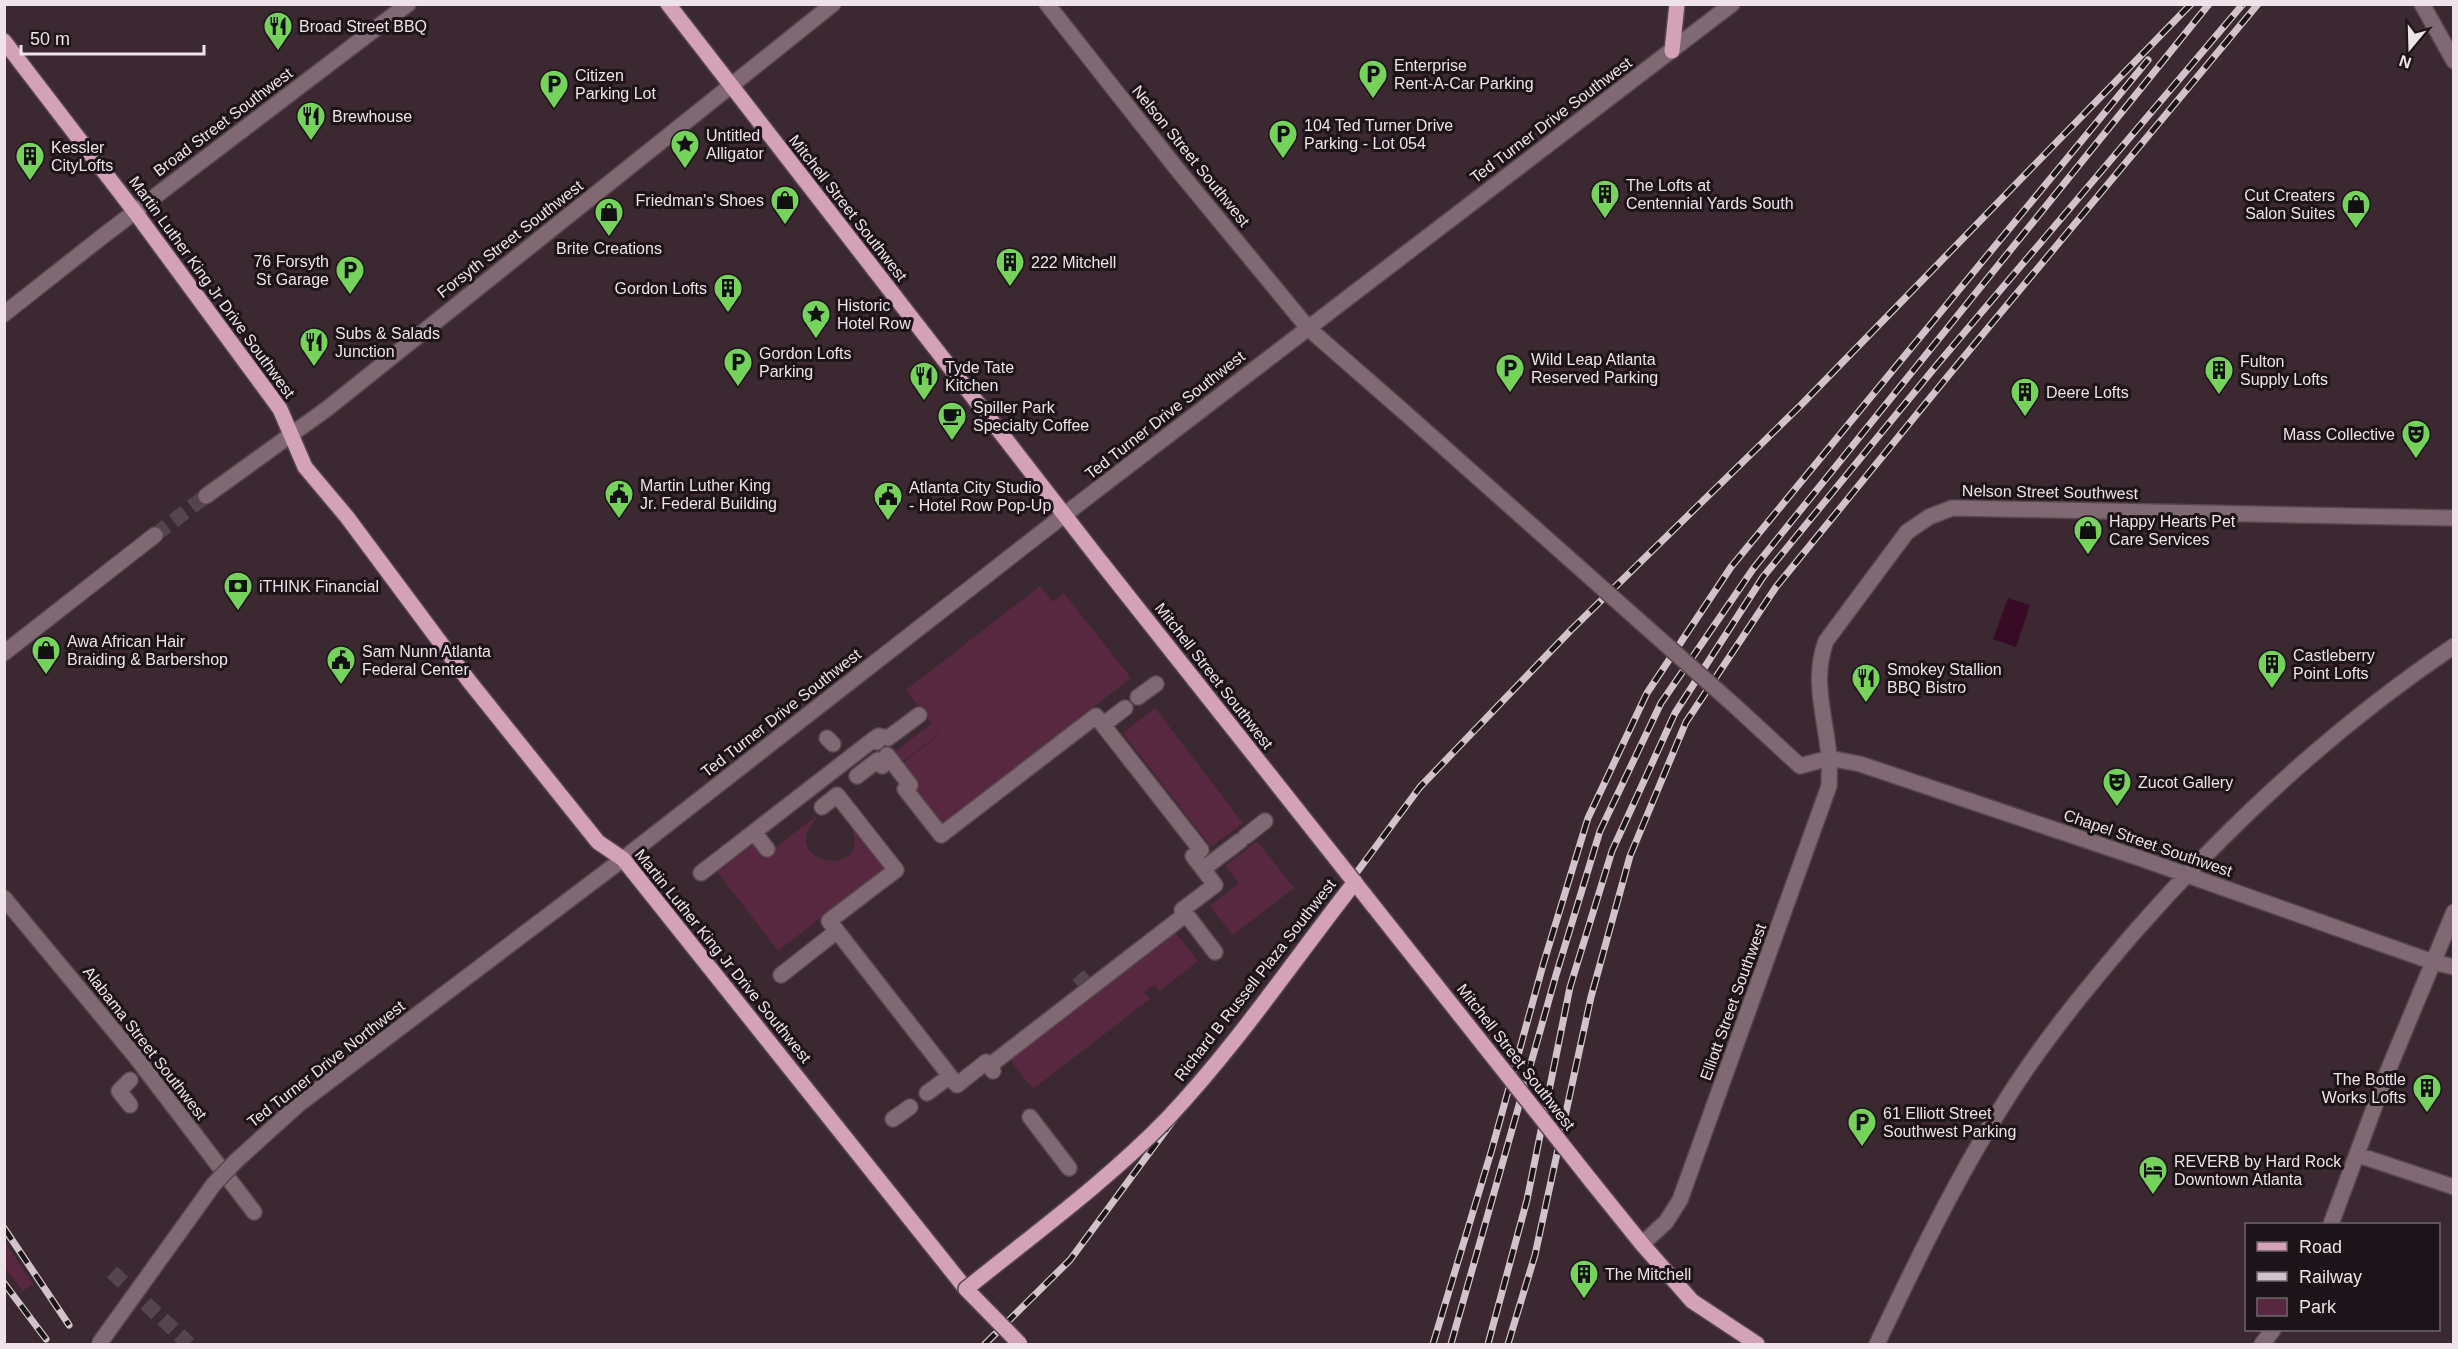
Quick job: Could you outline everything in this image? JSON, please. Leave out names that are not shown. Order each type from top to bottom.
[{"type":"main road","name":"Mitchell Street Southwest","points":[[668,4],[1064,515],[1642,1244],[1692,1301],[1757,1344]]},
{"type":"main road","points":[[1672,51],[1677,4]]},
{"type":"main road","name":"Martin Luther King Jr Drive Southwest","points":[[4,41],[135,212],[280,409],[290,436],[306,466],[469,681],[598,842],[623,859],[966,1289],[1020,1344]]},
{"type":"main road","name":"Richard B Russell Plaza Southwest","points":[[966,1289],[1100,1181],[1166,1119],[1218,1061],[1355,882]]},
{"type":"street","name":"Broad Street Southwest","points":[[4,314],[408,4]]},
{"type":"street","name":"Forsyth Street Southwest","points":[[206,496],[328,408],[833,4]]},
{"type":"street","name":"Nelson Street Southwest","points":[[1047,4],[1177,169],[1308,328],[1800,766],[1829,758],[1820,707],[1818,674],[1826,641],[1907,532],[1929,517],[1952,508],[2454,518]]},
{"type":"street","name":"Ted Turner Drive Southwest","points":[[623,859],[1064,515],[1732,4]]},
{"type":"street","points":[[2422,4],[2454,62]]},
{"type":"street","points":[[4,653],[156,535]]},
{"type":"street","points":[[1877,1343],[1958,1180],[2002,1106],[2054,1029],[2186,875],[2274,789],[2351,721],[2454,646]]},
{"type":"street","points":[[1138,697],[1156,684]]},
{"type":"street","points":[[1103,725],[1125,708]]},
{"type":"street","points":[[822,807],[830,786],[848,764],[879,736],[888,738],[919,715]]},
{"type":"street","points":[[701,873],[754,832],[830,786],[848,764],[878,760],[882,766],[889,757],[910,785],[905,789],[941,835],[1096,716],[1201,850],[1193,856],[1215,885],[1182,910],[1215,952]]},
{"type":"street","name":"Chapel Street Southwest","points":[[1829,758],[1870,767],[2433,962],[2454,967]]},
{"type":"street","name":"Elliott Street Southwest","points":[[1642,1244],[1666,1222],[1680,1200],[1829,786],[1829,758]]},
{"type":"street","points":[[830,786],[896,870],[829,921],[957,1085],[986,1062],[992,1069],[1087,986],[1186,914]]},
{"type":"street","points":[[1203,869],[1265,821]]},
{"type":"street","points":[[754,832],[767,849]]},
{"type":"street","name":"Ted Turner Drive Northwest","points":[[99,1344],[214,1184],[276,1123],[623,859]]},
{"type":"street","name":"Alabama Street Southwest","points":[[4,898],[135,1056],[254,1212]]},
{"type":"street","points":[[2331,1223],[2387,1073],[2454,912]]},
{"type":"street","points":[[781,975],[837,931]]},
{"type":"street","points":[[927,1093],[950,1076]]},
{"type":"street","points":[[130,1080],[119,1091],[130,1105]]},
{"type":"street","points":[[893,1119],[910,1107]]},
{"type":"street","points":[[1029,1117],[1069,1168]]},
{"type":"street","points":[[2358,1155],[2454,1187]]},
{"type":"street","points":[[2262,1344],[2272,1331]]},
{"type":"green space","points":[[1040,586],[1053,602],[1064,593],[1131,678],[940,826],[913,790],[917,787],[900,765],[940,734],[932,724],[939,734],[899,764],[892,754],[932,723],[906,690]]},
{"type":"green space","points":[[1155,708],[1243,823],[1211,847],[1123,733]]},
{"type":"green space","points":[[815,817],[817,818],[807,834],[807,846],[815,855],[826,860],[839,860],[850,855],[855,843],[851,825],[886,867],[778,951],[715,869],[754,839],[767,854]]},
{"type":"green space","points":[[1257,841],[1294,888],[1233,935],[1210,906],[1239,883],[1225,866]]},
{"type":"green space","points":[[1176,933],[1198,961],[1160,991],[1154,985],[1144,992],[1150,999],[1033,1089],[1010,1060]]},
{"type":"green space","points":[[5,1242],[33,1284],[23,1291],[5,1268]]},
{"type":"shaded area","points":[[2008,598],[2030,605],[2016,647],[1993,639]]},
{"type":"tunnel","points":[[155,535],[206,496]]},
{"type":"tunnel","points":[[1078,975],[1085,983]]},
{"type":"tunnel","points":[[112,1272],[189,1344]]},
{"type":"railway","points":[[985,1344],[1070,1260],[1420,787],[1571,630],[1801,405],[2191,4]]},
{"type":"railway","points":[[1451,1344],[1556,975],[1600,831],[1661,703],[1753,569],[2209,4]]},
{"type":"railway","points":[[1488,1344],[1527,1200],[1570,987],[1612,851],[1675,713],[1763,577],[1936,366],[2243,4]]},
{"type":"railway","points":[[1508,1344],[1535,1255],[1591,997],[1630,856],[1686,722],[1776,587],[1948,376],[2258,4]]},
{"type":"railway","points":[[1433,1344],[1588,818],[1647,693],[1731,567],[2148,60]]},
{"type":"railway","points":[[4,1228],[69,1325]]},
{"type":"railway","points":[[4,1283],[46,1339]]},
{"type":"place","name":"Broad Street BBQ","points":[[278,52]]},
{"type":"place","name":"Enterprise Rent-A-Car Parking","points":[[1373,100]]},
{"type":"place","name":"Citizen Parking Lot","points":[[554,110]]},
{"type":"place","name":"Brewhouse","points":[[311,142]]},
{"type":"place","name":"104 Ted Turner Drive Parking - Lot 054","points":[[1283,160]]},
{"type":"place","name":"Untitled Alligator","points":[[685,170]]},
{"type":"place","name":"Kessler CityLofts","points":[[30,182]]},
{"type":"place","name":"The Lofts at Centennial Yards South","points":[[1605,220]]},
{"type":"place","name":"Friedman's Shoes","points":[[785,226]]},
{"type":"place","name":"Cut Creaters Salon Suites","points":[[2356,230]]},
{"type":"place","name":"Brite Creations","points":[[609,238]]},
{"type":"place","name":"222 Mitchell","points":[[1010,288]]},
{"type":"place","name":"76 Forsyth St Garage","points":[[350,296]]},
{"type":"place","name":"Gordon Lofts","points":[[728,314]]},
{"type":"place","name":"Historic Hotel Row","points":[[816,340]]},
{"type":"place","name":"Subs & Salads Junction","points":[[314,368]]},
{"type":"place","name":"Gordon Lofts Parking","points":[[738,388]]},
{"type":"place","name":"Wild Leap Atlanta Reserved Parking","points":[[1510,394]]},
{"type":"place","name":"Fulton Supply Lofts","points":[[2219,396]]},
{"type":"place","name":"Tyde Tate Kitchen","points":[[924,402]]},
{"type":"place","name":"Deere Lofts","points":[[2025,418]]},
{"type":"place","name":"Spiller Park Specialty Coffee","points":[[952,442]]},
{"type":"place","name":"Mass Collective","points":[[2416,460]]},
{"type":"place","name":"Martin Luther King Jr. Federal Building","points":[[619,520]]},
{"type":"place","name":"Atlanta City Studio - Hotel Row Pop-Up","points":[[888,522]]},
{"type":"place","name":"Happy Hearts Pet Care Services","points":[[2088,556]]},
{"type":"place","name":"iTHINK Financial","points":[[238,612]]},
{"type":"place","name":"Awa African Hair Braiding & Barbershop","points":[[46,676]]},
{"type":"place","name":"Sam Nunn Atlanta Federal Center","points":[[341,686]]},
{"type":"place","name":"Castleberry Point Lofts","points":[[2272,690]]},
{"type":"place","name":"Smokey Stallion BBQ Bistro","points":[[1866,704]]},
{"type":"place","name":"Zucot Gallery","points":[[2117,808]]},
{"type":"place","name":"The Bottle Works Lofts","points":[[2427,1114]]},
{"type":"place","name":"61 Elliott Street Southwest Parking","points":[[1862,1148]]},
{"type":"place","name":"REVERB by Hard Rock Downtown Atlanta","points":[[2153,1196]]},
{"type":"place","name":"The Mitchell","points":[[1584,1300]]}]
